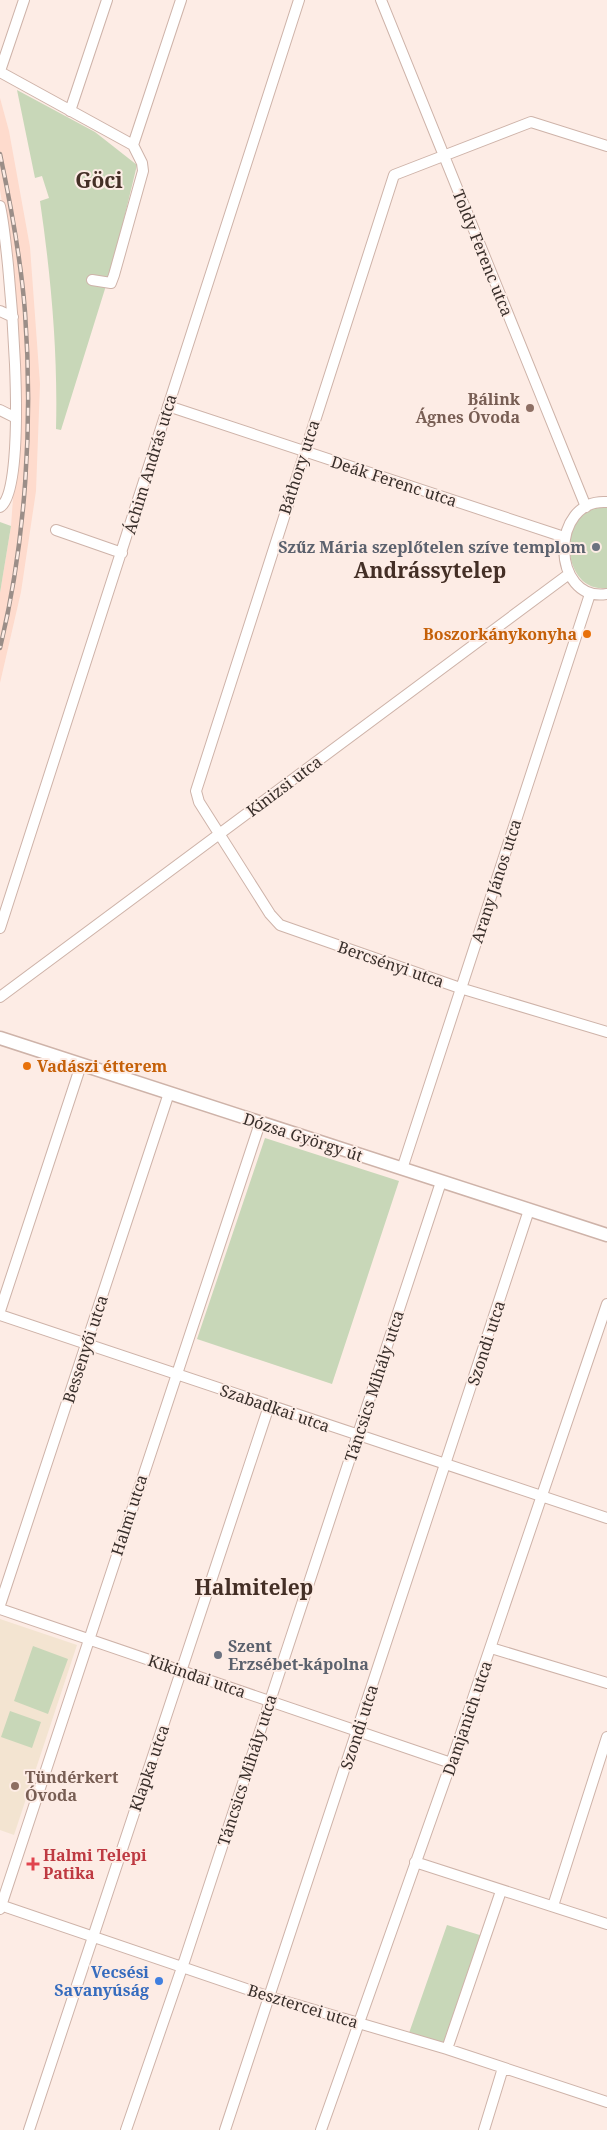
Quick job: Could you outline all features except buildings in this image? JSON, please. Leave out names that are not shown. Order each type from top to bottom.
[{"type":"main road","name":"Dózsa György út","points":[[0,1038],[607,1235]]},
{"type":"street","points":[[24,0],[0,72],[133,145],[144,171],[111,283],[92,280]]},
{"type":"street","points":[[70,111],[107,0]]},
{"type":"street","points":[[133,145],[181,0]]},
{"type":"street","name":"Áchim András utca","points":[[0,928],[299,0]]},
{"type":"street","name":"Toldy Ferenc utca","points":[[381,0],[586,507]]},
{"type":"street","name":"Báthory utca","points":[[219,834],[199,802],[196,785],[394,175],[531,122],[607,146]]},
{"type":"street","points":[[0,208],[16,354],[16,418],[13,466],[8,499],[6,504],[0,507]]},
{"type":"street","points":[[0,311],[13,317]]},
{"type":"street","name":"Deák Ferenc utca","points":[[168,406],[564,537]]},
{"type":"street","points":[[0,410],[16,418]]},
{"type":"street","points":[[607,502],[586,507],[572,517],[564,537],[564,552],[569,574],[578,586],[590,594],[607,594]]},
{"type":"street","points":[[56,530],[122,552]]},
{"type":"street","name":"Kinizsi utca","points":[[0,997],[569,574]]},
{"type":"street","name":"Arany János utca","points":[[402,1169],[590,594]]},
{"type":"street","name":"Bercsényi utca","points":[[219,834],[270,914],[280,925],[460,988],[607,1032]]},
{"type":"street","points":[[0,1311],[81,1064]]},
{"type":"street","name":"Bessenyői utca","points":[[0,1605],[169,1093]]},
{"type":"street","name":"Halmi utca","points":[[0,1906],[260,1123]]},
{"type":"street","name":"Táncsics Mihály utca","points":[[126,2130],[183,1967],[441,1182]]},
{"type":"street","name":"Szondi utca","points":[[225,2130],[529,1210]]},
{"type":"street","name":"Damjanich utca","points":[[321,2130],[491,1648],[607,1304]]},
{"type":"street","name":"Szabadkai utca","points":[[0,1315],[607,1518]]},
{"type":"street","name":"Klapka utca","points":[[29,2130],[269,1406]]},
{"type":"street","name":"Kikindai utca","points":[[0,1610],[270,1700],[451,1763]]},
{"type":"street","points":[[491,1648],[607,1683]]},
{"type":"street","points":[[553,1906],[607,1737]]},
{"type":"street","points":[[415,1862],[607,1924]]},
{"type":"street","points":[[447,2049],[501,1891]]},
{"type":"street","name":"Besztercei utca","points":[[0,1906],[270,1997],[447,2049],[607,2102]]},
{"type":"street","points":[[484,2130],[503,2068]]},
{"type":"shaded area","points":[[0,98],[9,131],[30,247],[40,384],[36,491],[21,592],[0,683],[0,593],[11,526],[18,430],[4,215],[0,190]]},
{"type":"shaded area","points":[[0,1619],[77,1645],[14,1835],[0,1830]]},
{"type":"green space","name":"Göci","points":[[17,90],[95,132],[137,165],[114,260],[61,430],[56,429],[53,315],[40,201],[49,198],[42,176],[35,178]]},
{"type":"green space","points":[[607,505],[607,588],[593,587],[582,580],[574,569],[570,555],[570,541],[573,527],[580,515],[591,508]]},
{"type":"green space","points":[[0,522],[11,526],[0,593]]},
{"type":"green space","points":[[265,1138],[399,1181],[332,1384],[197,1339]]},
{"type":"green space","points":[[33,1646],[68,1659],[48,1714],[14,1701]]},
{"type":"green space","points":[[10,1711],[41,1722],[32,1748],[1,1737]]},
{"type":"green space","points":[[447,1925],[483,1936],[446,2045],[409,2033]]},
{"type":"railway","points":[[0,154],[21,272],[25,312],[28,396],[25,481],[21,524],[16,566],[0,648]]},
{"type":"place","name":"Bálink Ágnes Óvoda","points":[[530,408]]},
{"type":"place","name":"Szűz Mária szeplőtelen szíve templom","points":[[596,547]]},
{"type":"place","name":"Boszorkánykonyha","points":[[587,634]]},
{"type":"place","name":"Vadászi étterem","points":[[27,1066]]},
{"type":"place","name":"Szent Erzsébet-kápolna","points":[[218,1655]]},
{"type":"place","name":"Tündérkert Óvoda","points":[[15,1786]]},
{"type":"place","name":"Halmi Telepi Patika","points":[[33,1864]]},
{"type":"place","name":"Vecsési Savanyúság","points":[[159,1981]]},
{"type":"district","name":"Göci","points":[[99,181]]},
{"type":"district","name":"Andrássytelep","points":[[430,571]]},
{"type":"district","name":"Halmitelep","points":[[254,1588]]}]
